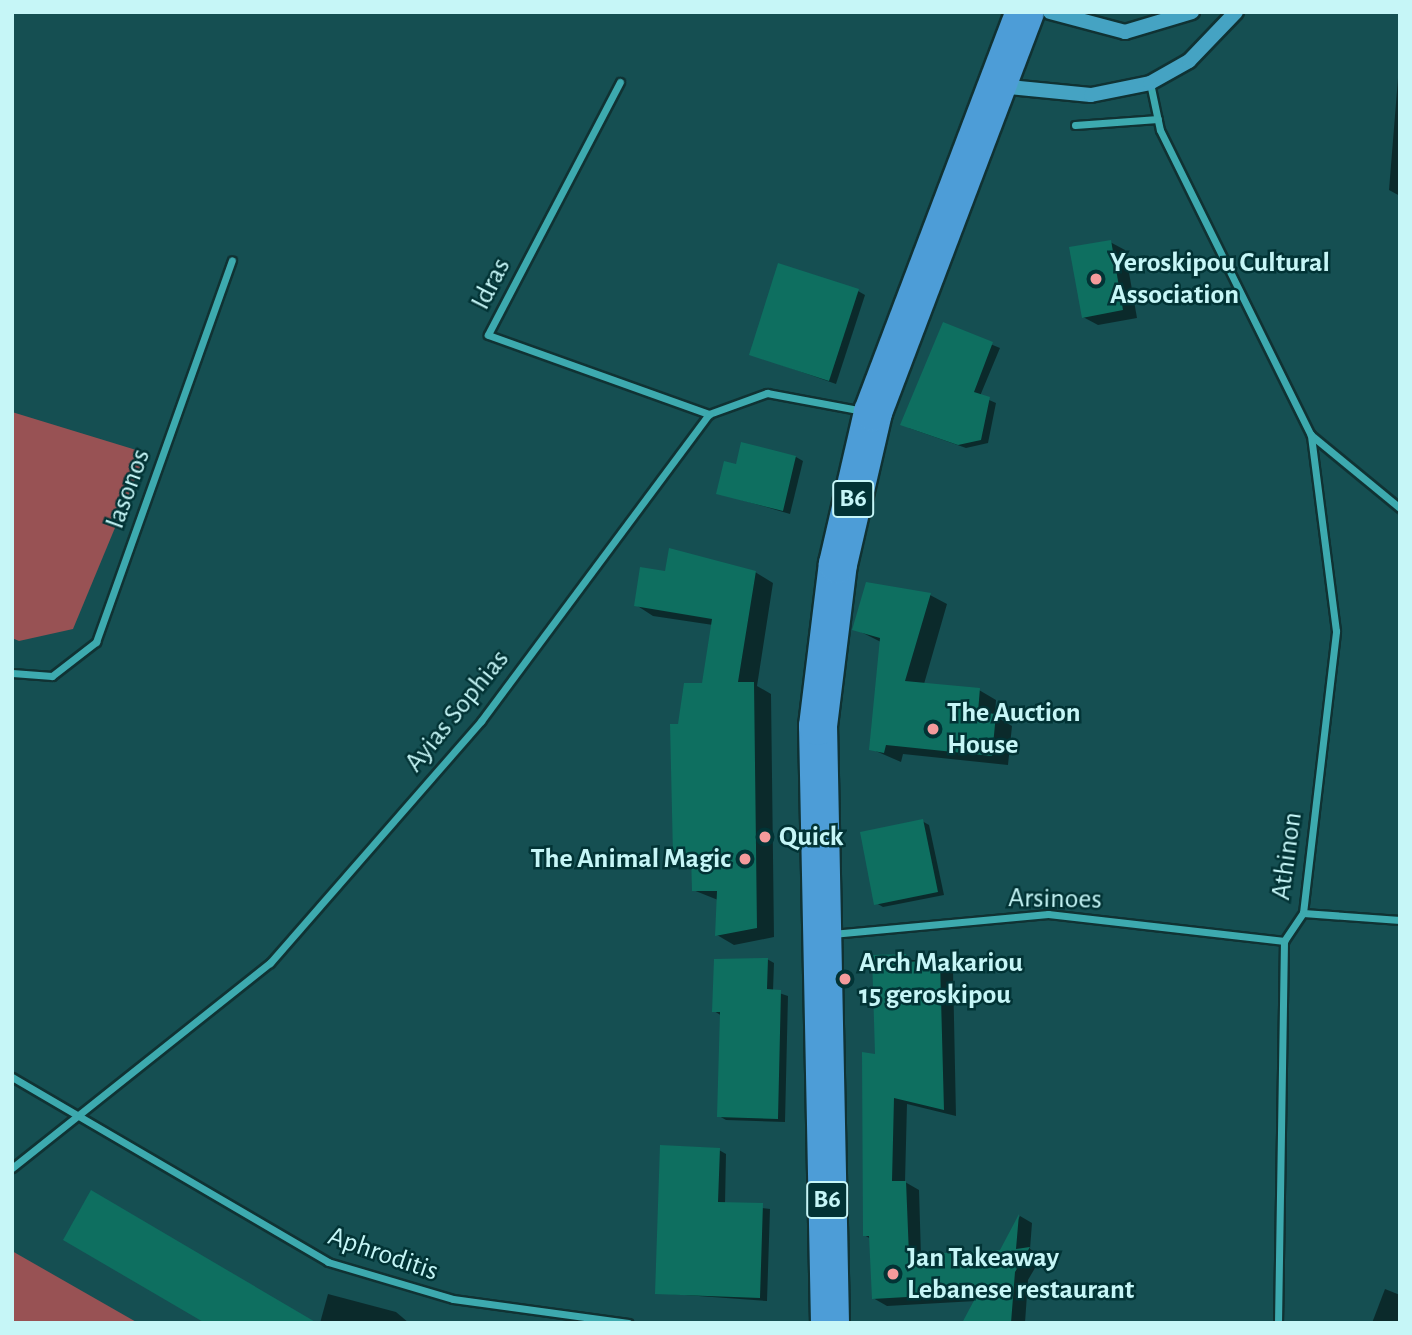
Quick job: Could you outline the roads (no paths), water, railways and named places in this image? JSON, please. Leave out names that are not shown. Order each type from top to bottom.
[{"type":"main road","name":"B6","points":[[830,1323],[818,726],[838,564],[873,412],[1025,12]]},
{"type":"street","points":[[1050,12],[1125,32],[1192,12]]},
{"type":"street","points":[[999,86],[1091,95],[1150,83],[1189,61],[1236,12]]},
{"type":"street","name":"Idras","points":[[620,82],[488,335],[709,414]]},
{"type":"street","points":[[1150,83],[1158,119],[1228,275],[1311,435],[1400,508]]},
{"type":"street","points":[[1076,125],[1158,119]]},
{"type":"street","name":"Iasonos","points":[[12,673],[52,676],[96,642],[232,260]]},
{"type":"street","points":[[709,414],[767,393],[873,412]]},
{"type":"street","name":"Ayias Sophias","points":[[12,1168],[270,963],[481,721],[709,414]]},
{"type":"street","name":"Athinon","points":[[1278,1323],[1284,941],[1303,913],[1336,631],[1311,435]]},
{"type":"street","points":[[1303,913],[1400,920]]},
{"type":"street","name":"Arsinoes","points":[[824,934],[1048,914],[1284,941]]},
{"type":"street","name":"Aphroditis","points":[[12,1077],[328,1262],[453,1299],[628,1323]]},
{"type":"place","name":"Yeroskipou Cultural Association","points":[[1096,279]]},
{"type":"place","name":"The Auction House","points":[[933,729]]},
{"type":"place","name":"Quick","points":[[765,837]]},
{"type":"place","name":"The Animal Magic","points":[[745,859]]},
{"type":"place","name":"Arch Makariou 15 geroskipou","points":[[845,979]]},
{"type":"place","name":"Jan Takeaway Lebanese restaurant","points":[[893,1274]]}]
